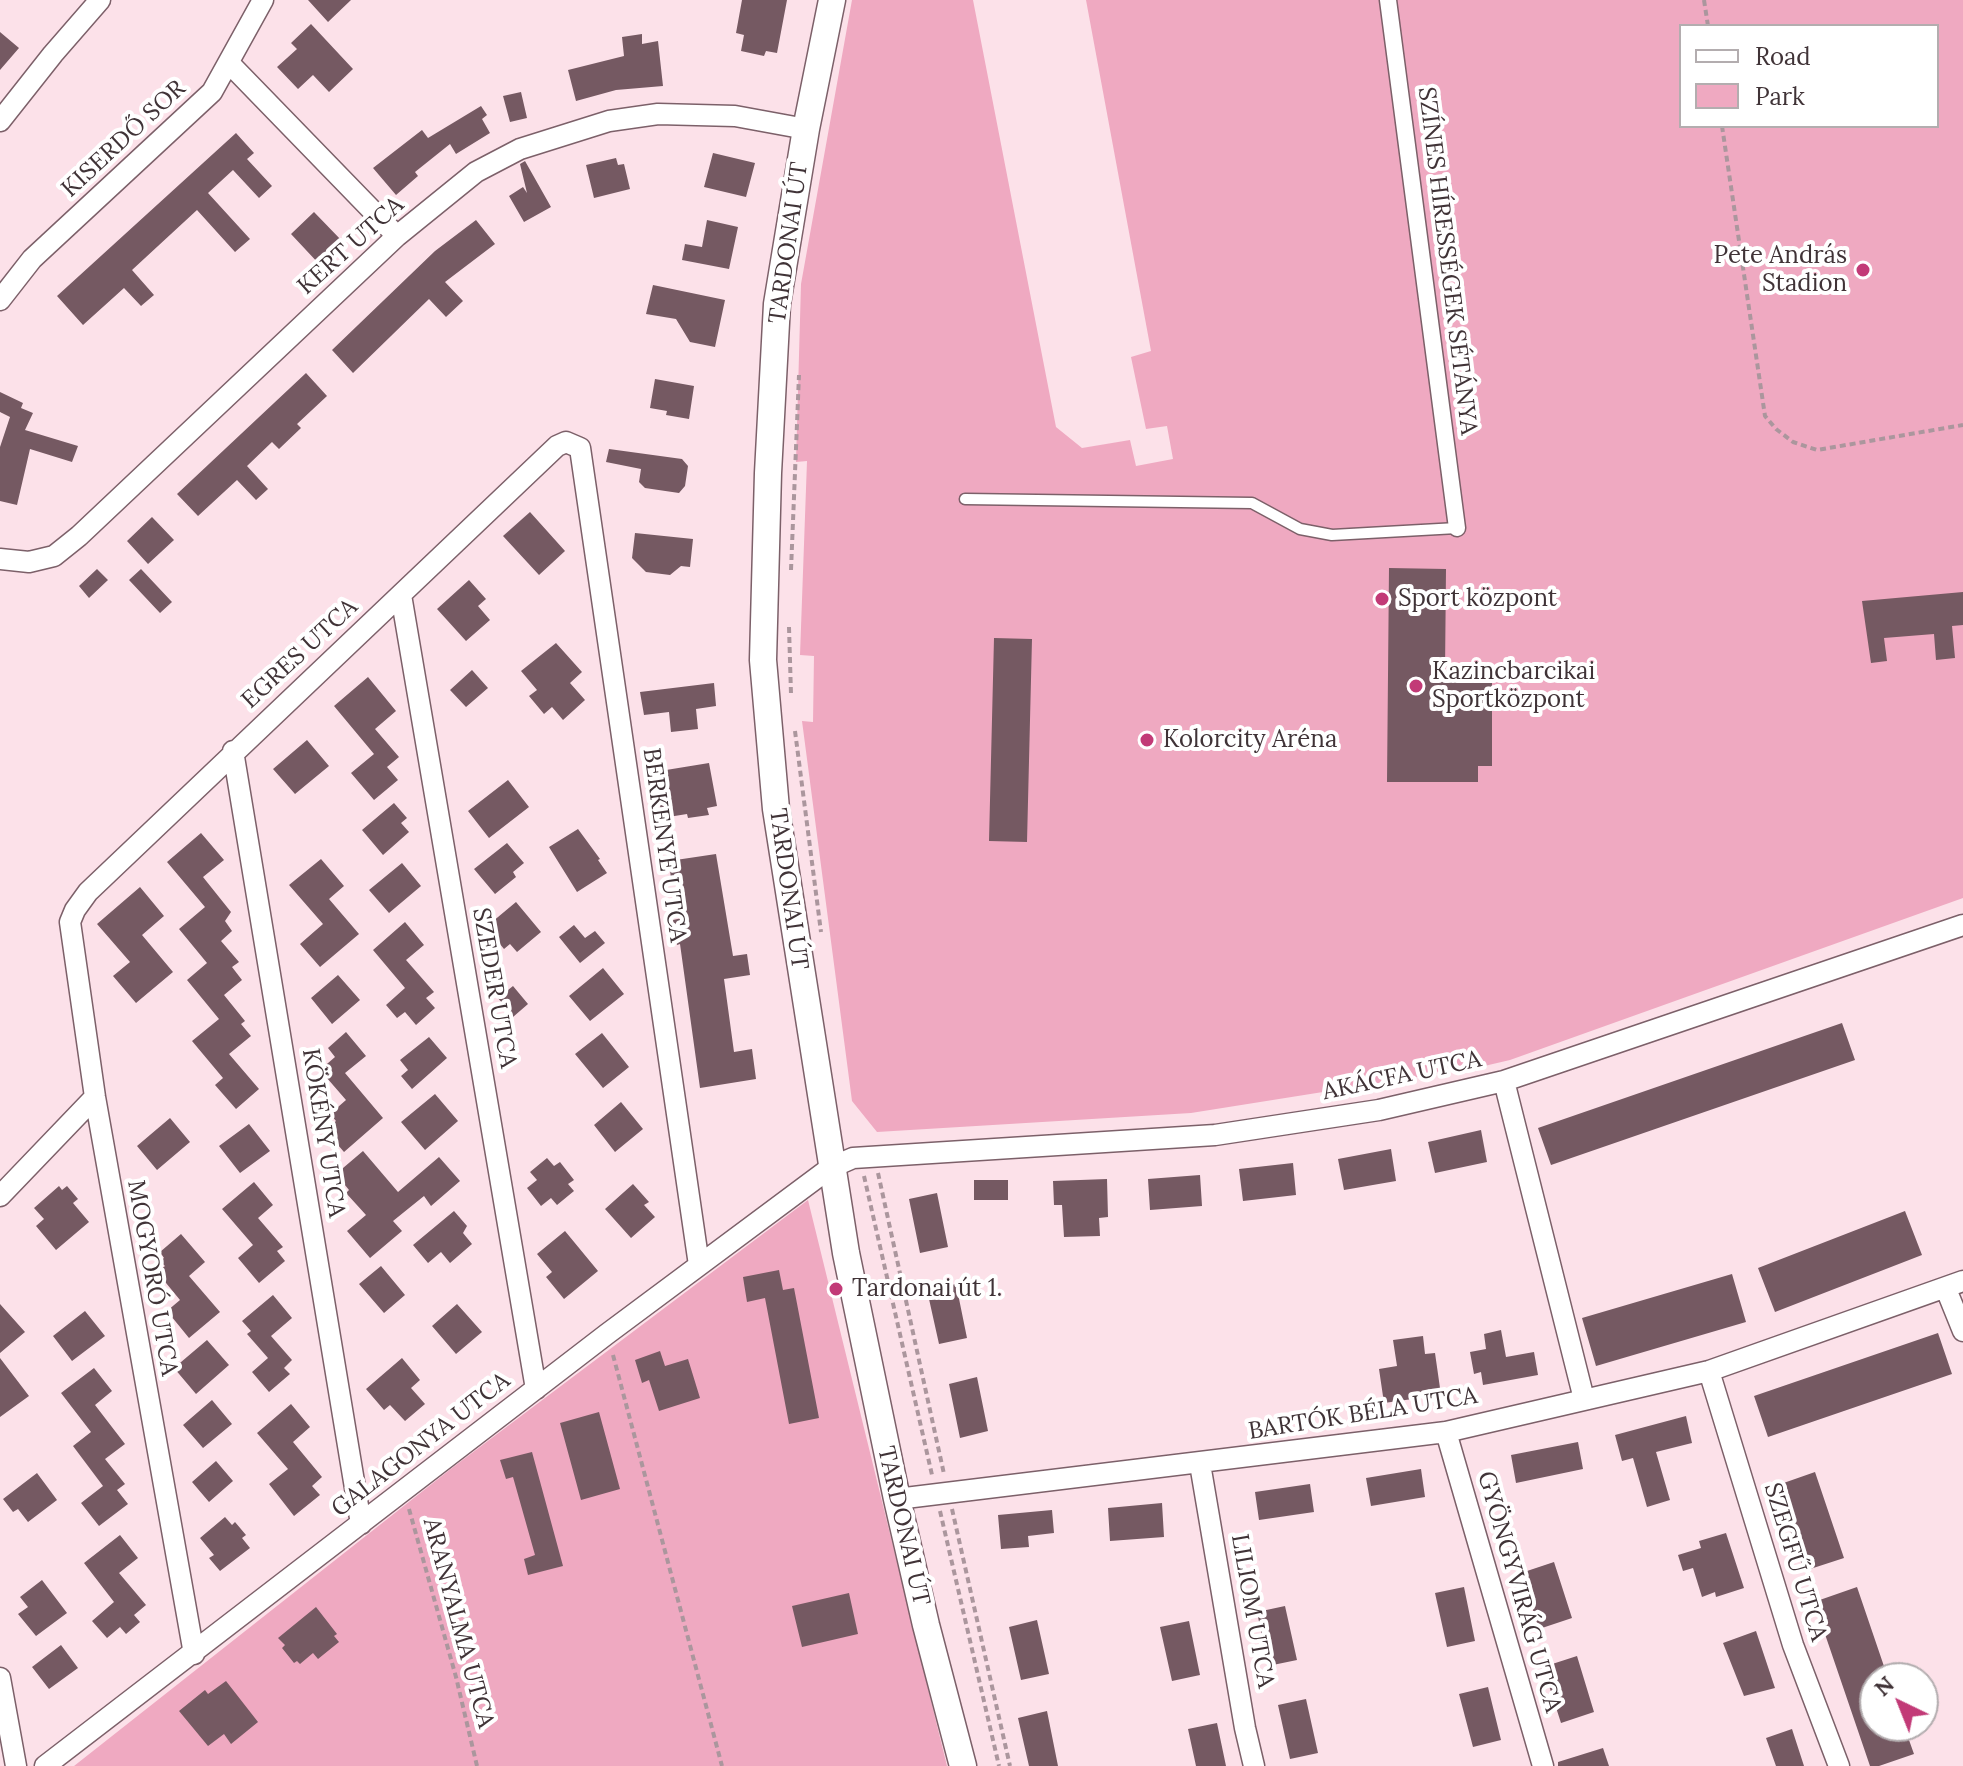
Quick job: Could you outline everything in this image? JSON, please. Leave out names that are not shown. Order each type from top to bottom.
[{"type":"street","points":[[0,121],[100,0]]},
{"type":"street","name":"KISERDŐ SOR","points":[[0,300],[32,259],[212,92],[263,0]]},
{"type":"street","name":"TARDONAI ÚT","points":[[832,0],[806,129],[777,304],[763,660],[776,809],[842,1163],[864,1350],[926,1625],[963,1766]]},
{"type":"street","name":"SZÍNES HÍRESSÉGEK SÉTÁNYA","points":[[1388,0],[1457,528]]},
{"type":"street","points":[[229,63],[397,236]]},
{"type":"street","name":"KERT UTCA","points":[[0,559],[29,562],[54,556],[79,536],[397,236],[476,172],[520,149],[609,121],[658,114],[735,116],[806,129]]},
{"type":"street","name":"EGRES UTCA","points":[[75,910],[88,892],[233,751],[557,446],[566,442]]},
{"type":"street","name":"BERKENYE UTCA","points":[[566,442],[580,448],[699,1265]]},
{"type":"street","name":"SZEDER UTCA","points":[[401,595],[536,1389]]},
{"type":"street","name":"KÖKÉNY UTCA","points":[[233,751],[361,1524]]},
{"type":"street","name":"MOGYORÓ UTCA","points":[[75,910],[70,922],[95,1097],[194,1654]]},
{"type":"street","name":"AKÁCFA UTCA","points":[[842,1163],[874,1155],[1253,1131],[1379,1110],[1504,1081],[1963,925]]},
{"type":"street","points":[[1504,1081],[1584,1399]]},
{"type":"street","points":[[0,1196],[95,1097]]},
{"type":"street","name":"GALAGONYA UTCA","points":[[45,1766],[607,1334],[842,1163]]},
{"type":"street","points":[[1954,1285],[1963,1331]]},
{"type":"street","name":"BARTÓK BÉLA UTCA","points":[[897,1499],[1446,1432],[1709,1371],[1954,1285]]},
{"type":"street","name":"SZEGFŰ UTCA","points":[[1709,1371],[1793,1645],[1839,1766]]},
{"type":"street","name":"GYÖNGYVIRÁG UTCA","points":[[1446,1432],[1543,1766]]},
{"type":"street","name":"LILIOM UTCA","points":[[1200,1464],[1242,1713],[1254,1766]]},
{"type":"street","points":[[0,1678],[16,1766]]},
{"type":"lane","points":[[965,499],[1252,503],[1300,529],[1332,535],[1457,528]]},
{"type":"path","points":[[1704,0],[1708,24]]},
{"type":"path","points":[[1722,128],[1765,416],[1770,423],[1793,442],[1817,450],[1963,425]]},
{"type":"path","points":[[790,584],[799,360]]},
{"type":"path","points":[[789,615],[791,694]]},
{"type":"path","points":[[794,725],[823,944]]},
{"type":"path","points":[[874,1155],[999,1766]]},
{"type":"path","points":[[842,1163],[866,1180],[1010,1766]]},
{"type":"path","points":[[607,1334],[722,1766]]},
{"type":"path","name":"ARANYALMA UTCA","points":[[403,1490],[456,1677],[477,1766]]},
{"type":"green space","name":"Sport központ","points":[[852,0],[973,0],[1056,427],[1082,448],[1130,440],[1136,466],[1173,459],[1167,426],[1146,429],[1131,357],[1151,351],[1086,0],[1963,0],[1963,898],[1510,1060],[1480,1067],[1191,1113],[877,1132],[852,1101],[802,721],[813,722],[814,656],[800,655],[807,461],[796,462],[801,284]]},
{"type":"green space","points":[[808,1200],[947,1766],[74,1766],[452,1468]]},
{"type":"building","points":[[308,0],[351,0],[328,22]]},
{"type":"building","points":[[742,0],[787,0],[777,53],[766,51],[764,56],[741,51],[744,35],[736,33]]},
{"type":"building","points":[[311,24],[353,69],[329,92],[313,75],[298,89],[277,67],[297,49],[291,43]]},
{"type":"building","points":[[0,32],[19,48],[0,70]]},
{"type":"building","points":[[642,34],[642,44],[658,41],[663,86],[616,90],[576,101],[568,70],[624,56],[622,37]]},
{"type":"building","points":[[521,92],[527,118],[510,122],[503,96]]},
{"type":"building","points":[[481,106],[487,115],[482,119],[490,133],[456,154],[450,144],[415,172],[418,176],[396,195],[373,168],[422,130],[428,138]]},
{"type":"building","points":[[236,133],[254,153],[247,159],[272,186],[259,198],[233,170],[208,193],[250,239],[235,252],[197,210],[132,270],[154,295],[141,306],[124,288],[83,325],[57,296]]},
{"type":"building","points":[[713,153],[755,163],[746,197],[704,187]]},
{"type":"building","points":[[616,158],[618,165],[624,164],[630,189],[594,198],[586,165]]},
{"type":"building","points":[[525,161],[551,207],[524,222],[509,196],[523,187],[527,193],[520,164]]},
{"type":"building","points":[[314,212],[343,242],[320,265],[291,234]]},
{"type":"building","points":[[476,220],[495,244],[445,282],[463,301],[446,317],[429,299],[353,373],[332,350],[435,251]]},
{"type":"building","points":[[707,220],[738,227],[729,269],[682,260],[685,244],[702,247]]},
{"type":"building","points":[[653,285],[725,300],[715,347],[690,342],[676,319],[646,314]]},
{"type":"building","points":[[306,373],[327,396],[297,424],[301,428],[279,449],[272,442],[247,466],[268,489],[256,500],[237,480],[198,516],[177,494]]},
{"type":"building","points":[[655,379],[694,386],[689,419],[650,408]]},
{"type":"building","points":[[0,392],[23,403],[21,408],[33,413],[25,430],[78,446],[72,462],[30,449],[17,505],[0,501],[0,447],[10,417],[0,412]]},
{"type":"building","points":[[609,449],[682,459],[688,466],[685,486],[679,493],[645,488],[639,482],[641,469],[606,462]]},
{"type":"building","points":[[530,512],[565,551],[539,575],[503,536]]},
{"type":"building","points":[[152,517],[174,540],[148,564],[127,541]]},
{"type":"building","points":[[635,533],[693,539],[690,567],[681,566],[670,575],[646,572],[632,558]]},
{"type":"building","name":"Kazincbarcikai Sportközpont","points":[[1389,568],[1446,569],[1445,671],[1492,671],[1492,766],[1478,766],[1478,782],[1387,782]]},
{"type":"building","points":[[97,569],[108,580],[89,598],[79,586]]},
{"type":"building","points":[[141,569],[172,602],[160,613],[129,580]]},
{"type":"building","points":[[469,580],[486,599],[478,606],[490,620],[466,641],[437,609]]},
{"type":"building","points":[[1963,592],[1963,625],[1952,626],[1955,658],[1936,660],[1934,634],[1884,638],[1887,661],[1871,663],[1862,601]]},
{"type":"building","points":[[994,638],[1032,639],[1027,842],[989,841]]},
{"type":"building","points":[[556,643],[582,672],[570,683],[585,700],[563,720],[552,707],[544,714],[529,696],[537,690],[521,671]]},
{"type":"building","points":[[472,670],[488,688],[466,707],[450,690]]},
{"type":"building","points":[[368,677],[396,711],[375,729],[399,757],[387,767],[398,780],[374,800],[351,773],[374,754],[334,706]]},
{"type":"building","points":[[714,683],[716,706],[696,709],[698,729],[671,732],[669,712],[644,715],[640,692]]},
{"type":"building","points":[[307,740],[329,766],[295,794],[273,769]]},
{"type":"building","points":[[709,763],[717,806],[707,808],[709,815],[662,818],[658,793],[663,792],[660,771]]},
{"type":"building","points":[[508,780],[529,807],[489,838],[468,811]]},
{"type":"building","points":[[394,803],[407,818],[401,823],[409,832],[383,855],[362,830]]},
{"type":"building","points":[[578,829],[607,873],[577,892],[549,847]]},
{"type":"building","points":[[201,833],[224,860],[203,877],[231,912],[225,921],[232,931],[221,941],[239,962],[232,967],[242,980],[224,995],[245,1021],[241,1024],[251,1036],[229,1054],[259,1089],[236,1109],[215,1085],[223,1078],[192,1041],[219,1019],[187,980],[207,963],[179,929],[205,907],[167,862]]},
{"type":"building","points":[[507,843],[524,863],[513,872],[516,877],[495,894],[474,869]]},
{"type":"building","points":[[716,854],[733,956],[747,954],[750,975],[724,979],[734,1052],[752,1049],[756,1079],[700,1088],[680,944],[677,945],[673,920],[682,918],[678,884],[671,879],[669,861]]},
{"type":"building","points":[[321,859],[344,886],[329,899],[359,934],[320,967],[300,944],[323,924],[289,885]]},
{"type":"building","points":[[402,863],[421,886],[389,913],[369,890]]},
{"type":"building","points":[[140,887],[164,916],[142,935],[173,972],[136,1003],[113,976],[130,962],[97,924]]},
{"type":"building","points":[[516,902],[541,932],[517,952],[510,944],[504,949],[486,927]]},
{"type":"building","points":[[405,922],[424,945],[406,960],[434,992],[426,998],[435,1008],[416,1025],[405,1012],[397,1018],[386,1005],[405,988],[373,950]]},
{"type":"building","points":[[574,925],[585,938],[595,931],[605,943],[580,963],[559,937]]},
{"type":"building","points":[[603,968],[624,994],[590,1021],[569,996]]},
{"type":"building","points":[[338,975],[360,1000],[332,1024],[311,998]]},
{"type":"building","points":[[513,986],[528,1004],[513,1017],[498,998]]},
{"type":"building","points":[[1842,1023],[1855,1060],[1551,1165],[1538,1128]]},
{"type":"building","points":[[346,1032],[366,1056],[345,1073],[383,1118],[344,1152],[325,1130],[336,1121],[330,1114],[346,1100],[320,1070],[335,1057],[328,1048]]},
{"type":"building","points":[[602,1033],[629,1067],[603,1088],[575,1054]]},
{"type":"building","points":[[429,1037],[447,1058],[412,1089],[401,1076],[408,1070],[400,1060]]},
{"type":"building","points":[[435,1094],[458,1121],[425,1150],[401,1122]]},
{"type":"building","points":[[621,1102],[643,1129],[615,1152],[594,1125]]},
{"type":"building","points":[[170,1118],[190,1142],[157,1170],[137,1146]]},
{"type":"building","points":[[249,1124],[270,1151],[240,1173],[219,1146]]},
{"type":"building","points":[[1481,1130],[1487,1162],[1435,1173],[1428,1142]]},
{"type":"building","points":[[1391,1149],[1396,1181],[1344,1190],[1338,1159]]},
{"type":"building","points":[[363,1151],[398,1192],[439,1157],[460,1181],[431,1206],[424,1196],[393,1221],[402,1231],[370,1258],[347,1231],[366,1215],[346,1193],[349,1190],[336,1174]]},
{"type":"building","points":[[547,1158],[554,1166],[560,1162],[574,1180],[568,1184],[574,1191],[557,1205],[551,1198],[541,1206],[527,1188],[537,1180],[530,1172]]},
{"type":"building","points":[[1293,1163],[1296,1195],[1243,1201],[1239,1169]]},
{"type":"building","points":[[1200,1175],[1202,1206],[1150,1210],[1148,1179]]},
{"type":"building","points":[[1107,1179],[1108,1217],[1099,1218],[1100,1236],[1064,1237],[1062,1205],[1054,1205],[1053,1181]]},
{"type":"building","points":[[974,1180],[1008,1180],[1008,1200],[974,1200]]},
{"type":"building","points":[[254,1182],[273,1205],[258,1218],[283,1247],[277,1251],[285,1261],[259,1283],[238,1258],[253,1245],[222,1209]]},
{"type":"building","points":[[633,1184],[649,1202],[644,1205],[655,1217],[631,1238],[605,1209]]},
{"type":"building","points":[[59,1186],[62,1190],[67,1186],[78,1199],[73,1203],[89,1222],[56,1250],[36,1226],[44,1219],[34,1208]]},
{"type":"building","points":[[937,1193],[948,1247],[920,1253],[909,1199]]},
{"type":"building","points":[[454,1211],[467,1226],[463,1233],[472,1244],[450,1263],[441,1252],[428,1263],[413,1245]]},
{"type":"building","points":[[1905,1211],[1922,1255],[1775,1312],[1758,1268]]},
{"type":"building","points":[[565,1231],[598,1271],[564,1299],[546,1277],[552,1272],[537,1254]]},
{"type":"building","points":[[181,1234],[205,1262],[189,1276],[220,1312],[189,1338],[167,1311],[180,1300],[157,1272],[165,1266],[160,1261],[164,1258],[160,1252]]},
{"type":"building","points":[[381,1266],[405,1295],[384,1313],[359,1284]]},
{"type":"building","points":[[779,1270],[783,1290],[794,1288],[819,1418],[789,1424],[765,1298],[747,1302],[743,1277]]},
{"type":"building","points":[[1732,1274],[1746,1322],[1596,1366],[1582,1318]]},
{"type":"building","points":[[956,1284],[967,1338],[939,1344],[927,1290]]},
{"type":"building","points":[[273,1295],[292,1318],[271,1336],[292,1360],[284,1368],[290,1374],[269,1392],[252,1372],[268,1358],[247,1334],[251,1331],[242,1321]]},
{"type":"building","points":[[0,1304],[25,1332],[0,1353]]},
{"type":"building","points":[[457,1304],[482,1332],[456,1354],[432,1326]]},
{"type":"building","points":[[85,1311],[105,1336],[72,1361],[53,1336]]},
{"type":"building","points":[[1501,1330],[1506,1357],[1534,1352],[1538,1375],[1483,1385],[1481,1372],[1474,1374],[1470,1352],[1486,1349],[1484,1334]]},
{"type":"building","points":[[1938,1333],[1952,1374],[1768,1437],[1754,1396]]},
{"type":"building","points":[[1423,1336],[1425,1354],[1435,1353],[1441,1395],[1384,1403],[1379,1369],[1397,1366],[1393,1340]]},
{"type":"building","points":[[207,1340],[229,1365],[196,1394],[174,1368]]},
{"type":"building","points":[[660,1351],[665,1366],[688,1359],[700,1398],[659,1411],[649,1380],[642,1383],[635,1360]]},
{"type":"building","points":[[0,1358],[29,1396],[0,1417]]},
{"type":"building","points":[[402,1358],[420,1380],[411,1388],[425,1404],[405,1421],[390,1405],[384,1410],[366,1389]]},
{"type":"building","points":[[94,1368],[112,1391],[95,1405],[125,1444],[105,1459],[125,1484],[117,1490],[128,1504],[99,1526],[81,1503],[103,1486],[73,1446],[91,1432],[61,1393]]},
{"type":"building","points":[[977,1377],[988,1431],[960,1438],[949,1384]]},
{"type":"building","points":[[212,1400],[232,1424],[203,1448],[183,1425]]},
{"type":"building","points":[[291,1404],[310,1427],[293,1442],[322,1477],[312,1486],[320,1495],[294,1516],[269,1484],[288,1469],[257,1433]]},
{"type":"building","points":[[599,1412],[620,1489],[581,1500],[560,1423]]},
{"type":"building","points":[[1686,1416],[1692,1443],[1656,1452],[1670,1500],[1647,1507],[1633,1458],[1622,1461],[1615,1435]]},
{"type":"building","points":[[1578,1442],[1583,1469],[1516,1483],[1511,1455]]},
{"type":"building","points":[[532,1452],[563,1566],[528,1575],[524,1559],[535,1555],[513,1477],[506,1479],[500,1460]]},
{"type":"building","points":[[216,1461],[233,1481],[209,1502],[192,1482]]},
{"type":"building","points":[[1421,1469],[1425,1497],[1371,1506],[1366,1478]]},
{"type":"building","points":[[1815,1472],[1844,1558],[1804,1571],[1775,1486]]},
{"type":"building","points":[[37,1473],[57,1500],[28,1522],[18,1509],[13,1512],[3,1499]]},
{"type":"building","points":[[1310,1484],[1314,1512],[1259,1520],[1255,1492]]},
{"type":"building","points":[[1162,1503],[1164,1537],[1110,1541],[1108,1508]]},
{"type":"building","points":[[1052,1510],[1054,1533],[1028,1536],[1029,1547],[1001,1549],[998,1515]]},
{"type":"building","points":[[225,1517],[232,1525],[235,1522],[246,1535],[242,1538],[250,1548],[220,1571],[209,1558],[214,1555],[200,1538]]},
{"type":"building","points":[[1726,1533],[1744,1588],[1716,1597],[1715,1592],[1702,1597],[1693,1568],[1683,1571],[1678,1555],[1701,1548],[1699,1541]]},
{"type":"building","points":[[120,1535],[138,1558],[119,1573],[146,1605],[134,1615],[140,1622],[126,1634],[120,1627],[107,1638],[92,1621],[114,1602],[84,1563]]},
{"type":"building","points":[[1554,1562],[1572,1618],[1539,1629],[1521,1573]]},
{"type":"building","points":[[42,1580],[67,1613],[36,1636],[18,1614],[28,1607],[20,1597]]},
{"type":"building","points":[[1464,1587],[1475,1641],[1447,1647],[1435,1593]]},
{"type":"building","points":[[1857,1587],[1883,1662],[1859,1662],[1859,1734],[1814,1602]]},
{"type":"building","points":[[849,1593],[858,1634],[802,1647],[792,1606]]},
{"type":"building","points":[[1285,1606],[1297,1660],[1268,1666],[1257,1612]]},
{"type":"building","points":[[316,1607],[337,1634],[334,1636],[339,1642],[318,1659],[313,1653],[300,1664],[297,1661],[294,1663],[278,1638]]},
{"type":"building","points":[[1037,1620],[1049,1674],[1021,1680],[1009,1627]]},
{"type":"building","points":[[1189,1621],[1200,1675],[1172,1681],[1160,1627]]},
{"type":"building","points":[[1756,1631],[1775,1688],[1744,1696],[1723,1643]]},
{"type":"building","points":[[61,1645],[78,1668],[49,1689],[32,1667]]},
{"type":"building","points":[[1577,1656],[1594,1712],[1561,1723],[1543,1667]]},
{"type":"building","points":[[226,1681],[258,1722],[231,1744],[224,1734],[208,1746],[179,1711],[205,1690],[208,1694]]},
{"type":"building","points":[[1488,1687],[1501,1740],[1473,1747],[1459,1694]]},
{"type":"building","points":[[1306,1699],[1318,1753],[1290,1759],[1278,1705]]},
{"type":"building","points":[[1047,1711],[1058,1766],[1029,1766],[1018,1718]]},
{"type":"building","points":[[1217,1723],[1226,1766],[1196,1766],[1188,1729]]},
{"type":"building","points":[[1792,1729],[1804,1766],[1776,1766],[1766,1738]]},
{"type":"building","points":[[1862,1742],[1910,1742],[1914,1754],[1870,1766]]},
{"type":"building","points":[[1603,1748],[1609,1766],[1558,1766],[1558,1762]]},
{"type":"place","name":"Pete András Stadion","points":[[1863,270]]},
{"type":"place","name":"Sport központ","points":[[1382,599]]},
{"type":"place","name":"Kazincbarcikai Sportközpont","points":[[1416,686]]},
{"type":"place","name":"Kolorcity Aréna","points":[[1147,740]]},
{"type":"place","name":"Tardonai út 1.","points":[[836,1289]]}]
